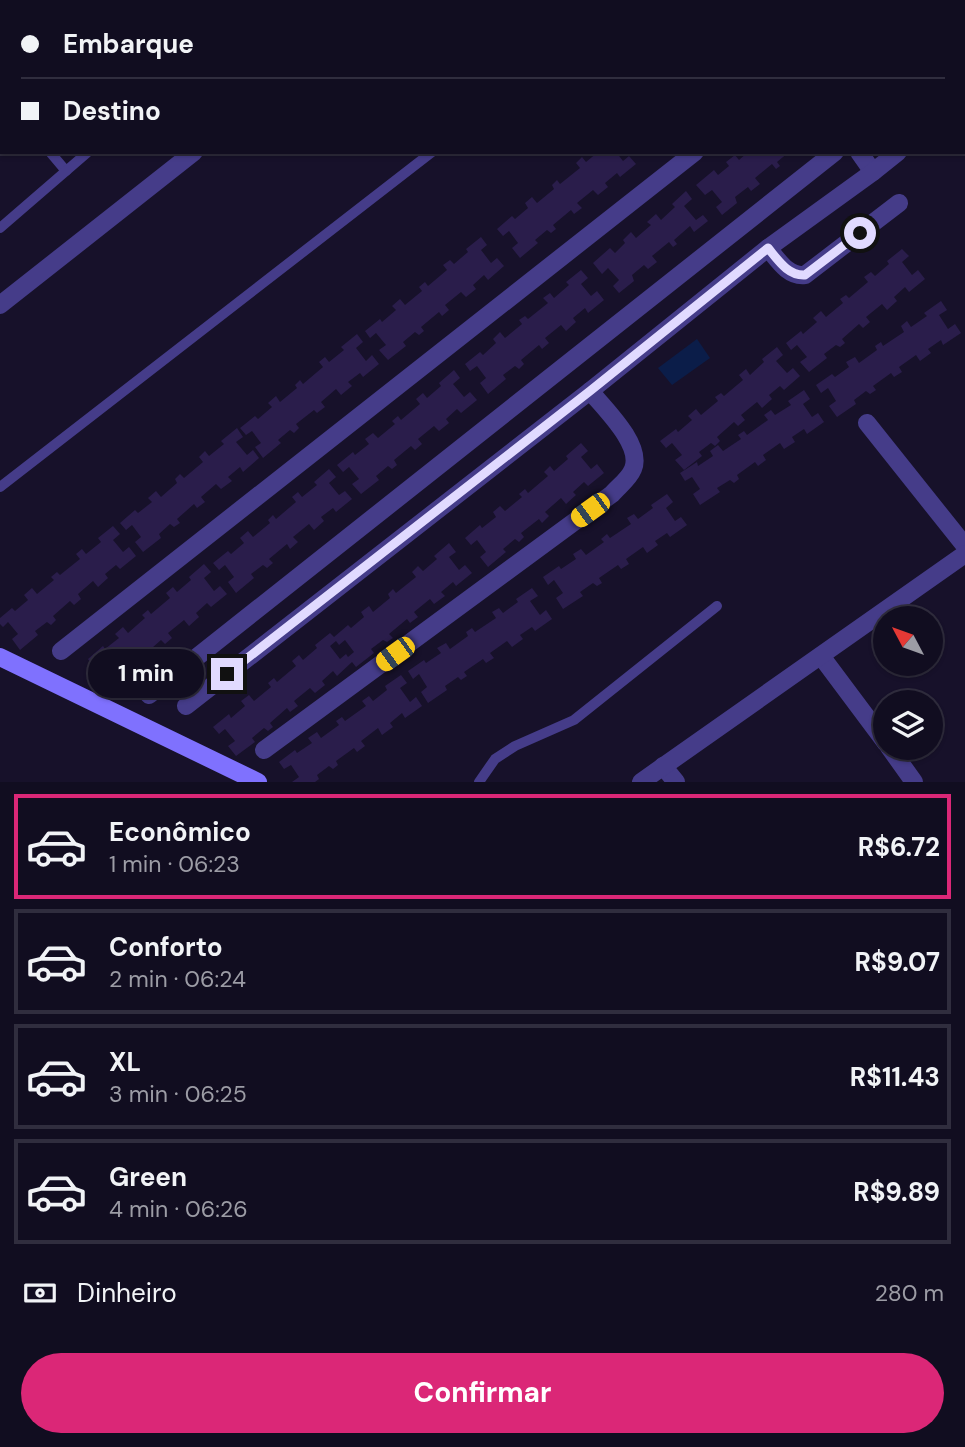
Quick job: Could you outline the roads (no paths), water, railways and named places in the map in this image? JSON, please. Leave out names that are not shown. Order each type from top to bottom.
[{"type":"main road","points":[[0,656],[258,782]]},
{"type":"street","points":[[0,305],[191,154]]},
{"type":"street","points":[[61,651],[692,154]]},
{"type":"street","points":[[149,695],[832,154]]},
{"type":"street","points":[[860,154],[873,172]]},
{"type":"street","points":[[186,706],[590,391],[768,248],[896,154]]},
{"type":"street","points":[[768,248],[791,273],[797,276],[805,275],[899,202]]},
{"type":"street","points":[[264,750],[612,494],[628,478],[635,467],[633,448],[590,391]]},
{"type":"street","points":[[867,423],[965,546]]},
{"type":"street","points":[[641,782],[965,554]]},
{"type":"street","points":[[821,656],[873,726]]},
{"type":"street","points":[[898,760],[914,782]]},
{"type":"street","points":[[663,766],[676,782]]},
{"type":"lane","points":[[52,154],[66,171]]},
{"type":"lane","points":[[0,228],[86,154]]},
{"type":"lane","points":[[0,487],[429,154]]},
{"type":"lane","points":[[479,782],[495,759],[514,746],[574,720],[716,606]]},
{"type":"water","points":[[697,339],[710,358],[672,385],[658,368]]}]
